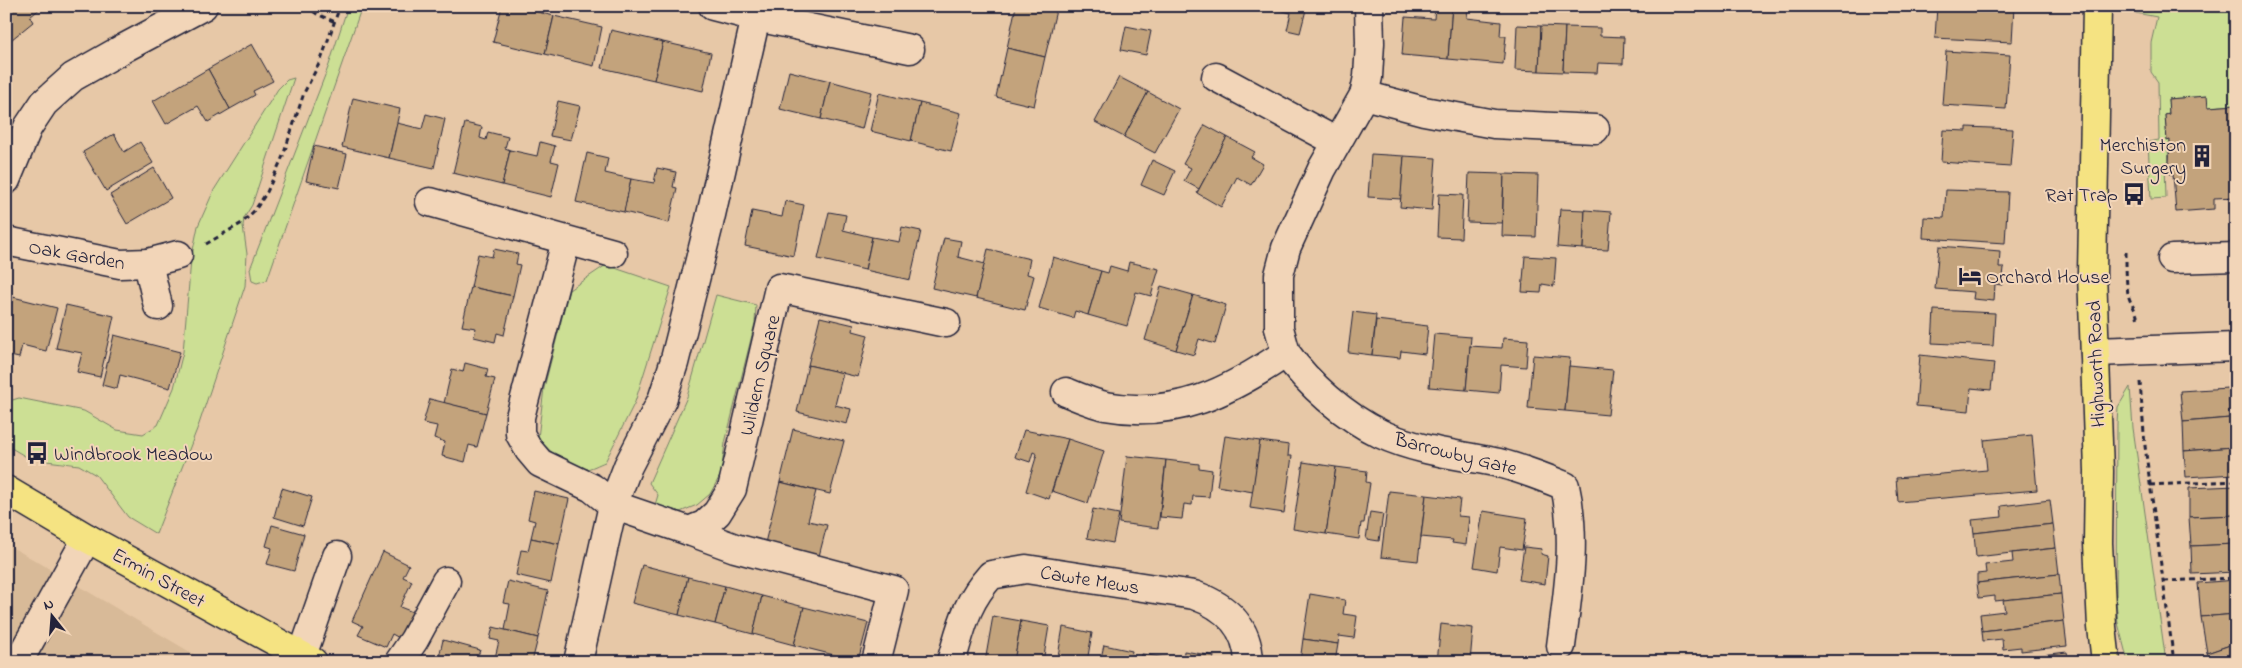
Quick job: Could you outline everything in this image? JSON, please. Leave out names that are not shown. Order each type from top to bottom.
[{"type":"main road","name":"Highworth Road","points":[[2097,6],[2092,273],[2100,471],[2098,543],[2102,628],[2106,662]]},
{"type":"main road","name":"Ermin Street","points":[[6,490],[87,538],[308,659]]},
{"type":"street","points":[[6,180],[28,127],[44,103],[73,77],[203,6]]},
{"type":"street","points":[[714,6],[756,17],[910,50]]},
{"type":"street","name":"Barrowby Gate","points":[[1368,6],[1370,43],[1368,77],[1364,95],[1337,142],[1295,226],[1286,248],[1279,275],[1279,328],[1286,353],[1298,370],[1336,405],[1380,433],[1425,448],[1520,469],[1564,486],[1572,530],[1572,559],[1561,646]]},
{"type":"street","points":[[578,662],[613,505],[628,466],[662,400],[674,363],[708,228],[756,17]]},
{"type":"street","points":[[1216,76],[1337,142]]},
{"type":"street","points":[[1364,95],[1424,111],[1494,124],[1595,129]]},
{"type":"street","points":[[430,202],[612,253]]},
{"type":"street","points":[[566,240],[520,417],[520,434],[528,450],[540,463],[592,488],[613,505],[735,548],[894,590],[876,662]]},
{"type":"street","name":"Oak Garden","points":[[6,241],[120,264],[148,263],[178,255]]},
{"type":"street","points":[[2172,259],[2236,257]]},
{"type":"street","name":"Oak Garden","points":[[148,263],[158,306]]},
{"type":"street","name":"Wildern Square","points":[[689,531],[704,525],[717,513],[732,489],[779,288],[946,323]]},
{"type":"street","points":[[2095,352],[2236,347]]},
{"type":"street","points":[[1066,392],[1103,405],[1133,410],[1189,404],[1221,392],[1253,375],[1286,353]]},
{"type":"street","points":[[18,662],[87,538]]},
{"type":"street","points":[[308,659],[336,556]]},
{"type":"street","name":"Cawte Mews","points":[[951,662],[967,608],[977,590],[991,575],[1026,569],[1194,595],[1204,599],[1224,609],[1237,623],[1248,645],[1249,662]]},
{"type":"street","points":[[399,662],[414,640],[446,581]]},
{"type":"path","points":[[306,6],[317,14],[335,22]]},
{"type":"path","points":[[178,255],[236,228],[248,218],[261,202],[283,156],[304,93],[321,60],[340,6]]},
{"type":"path","points":[[2150,484],[2236,481]]},
{"type":"path","points":[[2164,582],[2236,578]]},
{"type":"shaded area","points":[[6,544],[38,562],[207,662],[6,662]]},
{"type":"green space","points":[[348,6],[362,6],[267,280],[257,283],[252,281],[250,269],[329,65]]},
{"type":"green space","points":[[2236,6],[2236,105],[2208,107],[2207,96],[2168,99],[2169,114],[2165,115],[2167,140],[2170,140],[2171,148],[2168,149],[2169,163],[2165,164],[2166,198],[2151,199],[2148,142],[2159,140],[2158,82],[2151,72],[2151,43],[2157,17],[2136,13],[2137,8]]},
{"type":"green space","points":[[294,78],[252,205],[244,218],[243,226],[247,254],[245,286],[199,424],[156,534],[128,517],[96,475],[79,465],[30,459],[6,445],[6,402],[19,398],[84,411],[117,430],[143,434],[158,425],[174,388],[183,352],[191,260],[198,226],[214,190],[278,89],[287,80]]},
{"type":"green space","points":[[606,265],[671,287],[635,402],[605,462],[585,469],[565,463],[538,438],[544,388],[569,290]]},
{"type":"green space","points":[[716,295],[756,305],[755,323],[725,443],[721,474],[710,494],[697,505],[680,512],[655,505],[658,495],[649,483],[687,397]]},
{"type":"green space","points":[[2130,387],[2133,428],[2166,662],[2128,662],[2118,623],[2116,601],[2117,424],[2118,407]]},
{"type":"building","points":[[6,6],[43,6],[30,17],[33,22],[6,44]]},
{"type":"building","points":[[502,6],[514,6],[554,16],[545,54],[493,42]]},
{"type":"building","points":[[1016,6],[1057,6],[1045,57],[1007,48]]},
{"type":"building","points":[[1264,6],[1307,6],[1300,33],[1287,30],[1291,13]]},
{"type":"building","points":[[1435,6],[1452,6],[1448,59],[1402,55],[1405,17],[1434,19]]},
{"type":"building","points":[[1452,6],[1468,6],[1467,18],[1501,22],[1500,36],[1506,36],[1503,64],[1448,59]]},
{"type":"building","points":[[1937,6],[2014,6],[2012,42],[1935,38]]},
{"type":"building","points":[[554,16],[602,27],[594,66],[545,54]]},
{"type":"building","points":[[1517,25],[1541,26],[1539,71],[1515,70]]},
{"type":"building","points":[[1126,26],[1151,31],[1146,55],[1121,50]]},
{"type":"building","points":[[1541,26],[1565,27],[1563,72],[1539,71]]},
{"type":"building","points":[[1565,27],[1600,28],[1600,36],[1624,37],[1623,64],[1598,63],[1597,73],[1563,72]]},
{"type":"building","points":[[611,30],[663,42],[654,80],[602,68]]},
{"type":"building","points":[[663,42],[711,53],[703,91],[654,80]]},
{"type":"building","points":[[252,44],[273,81],[253,91],[255,95],[230,109],[208,69]]},
{"type":"building","points":[[1007,48],[1045,57],[1034,106],[996,97]]},
{"type":"building","points":[[1946,51],[2010,55],[2006,109],[1942,105]]},
{"type":"building","points":[[208,69],[230,109],[208,122],[198,106],[166,124],[153,101]]},
{"type":"building","points":[[789,71],[830,81],[821,119],[780,109]]},
{"type":"building","points":[[1119,77],[1148,92],[1124,137],[1095,122]]},
{"type":"building","points":[[830,81],[871,92],[862,129],[821,119]]},
{"type":"building","points":[[1148,92],[1179,109],[1155,153],[1124,137]]},
{"type":"building","points":[[879,93],[920,103],[911,141],[870,131]]},
{"type":"building","name":"Merchiston Surgery","points":[[2207,96],[2208,107],[2236,105],[2236,197],[2214,198],[2214,209],[2176,212],[2173,174],[2170,174],[2169,163],[2170,140],[2167,141],[2165,115],[2169,114],[2168,99]]},
{"type":"building","points":[[353,98],[400,109],[389,158],[342,147]]},
{"type":"building","points":[[558,101],[580,106],[571,140],[550,136]]},
{"type":"building","points":[[920,103],[961,113],[951,151],[911,141]]},
{"type":"building","points":[[426,114],[445,119],[434,168],[389,158],[397,123],[422,129]]},
{"type":"building","points":[[465,123],[482,127],[480,138],[486,140],[488,132],[508,137],[505,148],[510,150],[502,185],[453,173]]},
{"type":"building","points":[[1205,125],[1227,137],[1199,189],[1184,181],[1191,168],[1183,164]]},
{"type":"building","points":[[1967,127],[2013,129],[2010,167],[1941,162],[1943,130],[1967,131]]},
{"type":"building","points":[[114,134],[124,152],[140,142],[153,163],[106,191],[83,152]]},
{"type":"building","points":[[1227,137],[1255,152],[1251,157],[1263,164],[1251,185],[1237,177],[1221,207],[1197,193]]},
{"type":"building","points":[[540,142],[555,146],[551,161],[559,163],[551,197],[502,185],[510,150],[537,156]]},
{"type":"building","points":[[314,146],[347,154],[339,188],[306,181]]},
{"type":"building","points":[[587,153],[608,158],[605,173],[631,179],[624,212],[576,202]]},
{"type":"building","points":[[1371,154],[1404,156],[1401,199],[1368,197]]},
{"type":"building","points":[[1404,156],[1436,158],[1432,210],[1400,207]]},
{"type":"building","points":[[1152,160],[1175,171],[1164,195],[1141,185]]},
{"type":"building","points":[[154,168],[171,198],[127,224],[110,195]]},
{"type":"building","points":[[657,168],[676,172],[673,187],[677,188],[669,223],[624,212],[631,179],[654,183]]},
{"type":"building","points":[[1469,173],[1504,174],[1502,223],[1467,222]]},
{"type":"building","points":[[1504,174],[1538,175],[1536,237],[1502,236]]},
{"type":"building","points":[[1946,190],[2008,192],[2005,243],[1923,238],[1924,217],[1944,218]]},
{"type":"building","points":[[1439,194],[1463,195],[1461,238],[1437,237]]},
{"type":"building","points":[[785,201],[804,205],[794,256],[745,246],[752,211],[782,217]]},
{"type":"building","points":[[1560,209],[1585,210],[1583,249],[1557,247]]},
{"type":"building","points":[[1585,210],[1611,212],[1608,250],[1583,249]]},
{"type":"building","points":[[829,212],[846,215],[843,230],[872,237],[865,270],[818,259]]},
{"type":"building","points":[[902,227],[921,231],[910,280],[865,270],[872,237],[899,242]]},
{"type":"building","points":[[944,238],[961,241],[958,257],[985,264],[976,298],[932,288]]},
{"type":"building","name":"Orchard House","points":[[1939,246],[2000,251],[1999,268],[2004,268],[2002,285],[1995,284],[1994,301],[1973,299],[1974,292],[1935,289]]},
{"type":"building","points":[[494,249],[518,254],[516,264],[520,265],[513,296],[471,287],[478,254],[492,257]]},
{"type":"building","points":[[988,249],[1030,259],[1027,274],[1034,276],[1025,310],[976,298]]},
{"type":"building","points":[[1525,256],[1556,258],[1554,286],[1542,284],[1541,293],[1522,292]]},
{"type":"building","points":[[1053,257],[1101,271],[1088,315],[1075,311],[1073,318],[1039,308]]},
{"type":"building","points":[[1129,262],[1159,269],[1151,296],[1136,292],[1127,326],[1088,315],[1101,271],[1108,273],[1110,266],[1127,271]]},
{"type":"building","points":[[1161,286],[1193,295],[1176,350],[1145,340]]},
{"type":"building","points":[[471,287],[513,296],[504,335],[497,333],[495,342],[474,337],[476,328],[462,326]]},
{"type":"building","points":[[1193,295],[1226,305],[1215,344],[1199,339],[1194,355],[1176,350]]},
{"type":"building","points":[[13,297],[57,308],[46,351],[22,345],[19,358],[6,355],[6,325]]},
{"type":"building","points":[[66,305],[114,316],[100,377],[77,372],[82,353],[56,348]]},
{"type":"building","points":[[1934,310],[1995,313],[1993,346],[1932,343]]},
{"type":"building","points":[[1353,312],[1376,315],[1372,355],[1348,352]]},
{"type":"building","points":[[820,317],[854,325],[853,331],[868,335],[858,377],[808,365]]},
{"type":"building","points":[[1376,320],[1428,326],[1425,354],[1401,351],[1400,358],[1372,355]]},
{"type":"building","points":[[1434,334],[1471,337],[1466,390],[1429,387]]},
{"type":"building","points":[[114,335],[180,352],[170,388],[120,375],[117,389],[102,385]]},
{"type":"building","points":[[1503,338],[1528,340],[1526,367],[1501,365],[1499,393],[1466,390],[1470,346],[1502,348]]},
{"type":"building","points":[[1533,355],[1570,358],[1565,411],[1528,408]]},
{"type":"building","points":[[1920,355],[1994,363],[1991,390],[1971,388],[1969,411],[1916,406]]},
{"type":"building","points":[[465,363],[488,369],[486,377],[495,379],[486,413],[444,403],[452,369],[463,372]]},
{"type":"building","points":[[808,365],[843,373],[835,405],[851,409],[847,424],[797,412]]},
{"type":"building","points":[[1569,366],[1613,370],[1608,415],[1565,411]]},
{"type":"building","points":[[2228,388],[2230,418],[2183,422],[2180,391]]},
{"type":"building","points":[[430,399],[486,413],[477,447],[469,445],[465,462],[442,456],[445,442],[434,438],[437,426],[423,423]]},
{"type":"building","points":[[2230,418],[2233,447],[2184,451],[2183,422]]},
{"type":"building","points":[[793,429],[844,441],[830,494],[780,482]]},
{"type":"building","points":[[1024,430],[1068,439],[1049,499],[1026,491],[1037,454],[1033,452],[1030,462],[1015,457]]},
{"type":"building","points":[[2032,435],[2037,490],[1898,502],[1896,478],[1987,470],[1984,440]]},
{"type":"building","points":[[1225,436],[1260,441],[1253,492],[1217,486]]},
{"type":"building","points":[[1068,439],[1104,451],[1088,503],[1052,491]]},
{"type":"building","points":[[1260,441],[1289,445],[1288,456],[1292,456],[1284,513],[1250,508]]},
{"type":"building","points":[[2233,447],[2235,474],[2186,477],[2184,451]]},
{"type":"building","points":[[1127,456],[1166,460],[1158,528],[1119,523]]},
{"type":"building","points":[[1166,460],[1199,464],[1199,468],[1212,470],[1209,497],[1193,496],[1192,505],[1184,504],[1182,519],[1160,517]]},
{"type":"building","points":[[1303,462],[1336,467],[1326,534],[1293,529]]},
{"type":"building","points":[[1336,467],[1367,471],[1366,482],[1370,483],[1364,523],[1361,523],[1359,539],[1326,534]]},
{"type":"building","points":[[780,482],[816,491],[808,521],[827,525],[819,556],[765,543]]},
{"type":"building","points":[[2236,486],[2236,515],[2189,517],[2189,488]]},
{"type":"building","points":[[282,488],[312,497],[303,526],[274,517]]},
{"type":"building","points":[[534,491],[569,499],[559,544],[531,538],[535,521],[528,519]]},
{"type":"building","points":[[1389,491],[1426,495],[1418,561],[1381,557]]},
{"type":"building","points":[[1426,495],[1460,499],[1458,516],[1469,517],[1466,545],[1452,543],[1453,540],[1421,537]]},
{"type":"building","points":[[2050,500],[2053,524],[1974,533],[1972,520],[2002,517],[2001,506]]},
{"type":"building","points":[[1093,509],[1119,514],[1113,543],[1087,538]]},
{"type":"building","points":[[1483,511],[1527,518],[1522,550],[1500,547],[1497,571],[1474,567]]},
{"type":"building","points":[[1370,512],[1383,514],[1379,541],[1366,539]]},
{"type":"building","points":[[2236,515],[2236,544],[2191,546],[2189,517]]},
{"type":"building","points":[[2053,524],[2056,548],[1976,557],[1974,533]]},
{"type":"building","points":[[272,525],[304,534],[294,571],[267,564],[272,548],[266,546]]},
{"type":"building","points":[[531,538],[559,544],[551,583],[516,575],[521,550],[528,551]]},
{"type":"building","points":[[2236,544],[2236,572],[2192,574],[2191,546]]},
{"type":"building","points":[[1524,547],[1542,549],[1541,554],[1548,556],[1545,584],[1519,580]]},
{"type":"building","points":[[2056,548],[2059,574],[1977,583],[1977,574],[1986,573],[1985,565],[2013,562],[2012,553]]},
{"type":"building","points":[[383,552],[409,565],[403,577],[412,581],[400,607],[415,613],[403,640],[392,634],[386,647],[358,635],[363,626],[352,621]]},
{"type":"building","points":[[642,565],[688,577],[679,615],[632,603]]},
{"type":"building","points":[[2059,574],[2061,594],[1995,601],[1995,596],[1979,598],[1977,583]]},
{"type":"building","points":[[688,577],[725,586],[715,624],[679,615]]},
{"type":"building","points":[[2236,580],[2236,614],[2201,617],[2198,583]]},
{"type":"building","points":[[508,581],[548,591],[538,638],[505,630],[510,604],[503,603]]},
{"type":"building","points":[[725,586],[762,596],[753,634],[715,624]]},
{"type":"building","points":[[1310,594],[1345,600],[1343,614],[1357,616],[1354,638],[1339,636],[1338,644],[1303,639]]},
{"type":"building","points":[[2061,594],[2064,621],[1982,631],[1980,614],[2005,611],[2003,600]]},
{"type":"building","points":[[762,596],[804,607],[794,645],[753,634]]},
{"type":"building","points":[[804,607],[868,623],[858,661],[794,645]]},
{"type":"building","points":[[2236,614],[2236,643],[2207,653],[2201,617]]},
{"type":"building","points":[[993,616],[1021,621],[1014,662],[985,662]]},
{"type":"building","points":[[1021,621],[1049,626],[1043,662],[1014,662]]},
{"type":"building","points":[[2064,621],[2067,646],[2021,651],[2021,647],[2003,649],[2002,639],[1983,641],[1982,631]]},
{"type":"building","points":[[1441,624],[1473,628],[1470,662],[1437,662]]},
{"type":"building","points":[[493,627],[538,638],[532,662],[494,662],[499,641],[490,639]]},
{"type":"building","points":[[1063,627],[1092,633],[1087,662],[1057,662]]},
{"type":"building","points":[[1303,639],[1338,644],[1335,662],[1300,662]]},
{"type":"building","points":[[443,640],[480,650],[476,662],[457,662],[439,657]]},
{"type":"building","points":[[2236,643],[2236,662],[2213,662],[2207,653]]},
{"type":"building","points":[[1104,645],[1132,651],[1130,662],[1100,662]]},
{"type":"building","points":[[1184,651],[1214,656],[1213,662],[1183,662]]},
{"type":"building","points":[[2067,652],[2069,662],[2025,662],[2024,657]]},
{"type":"building","points":[[1142,654],[1171,659],[1170,662],[1141,662]]},
{"type":"place","name":"Merchiston Surgery","points":[[2202,156]]},
{"type":"place","name":"Rat Trap","points":[[2134,194]]},
{"type":"place","name":"Orchard House","points":[[1970,276]]},
{"type":"place","name":"Windbrook Meadow","points":[[37,453]]}]
